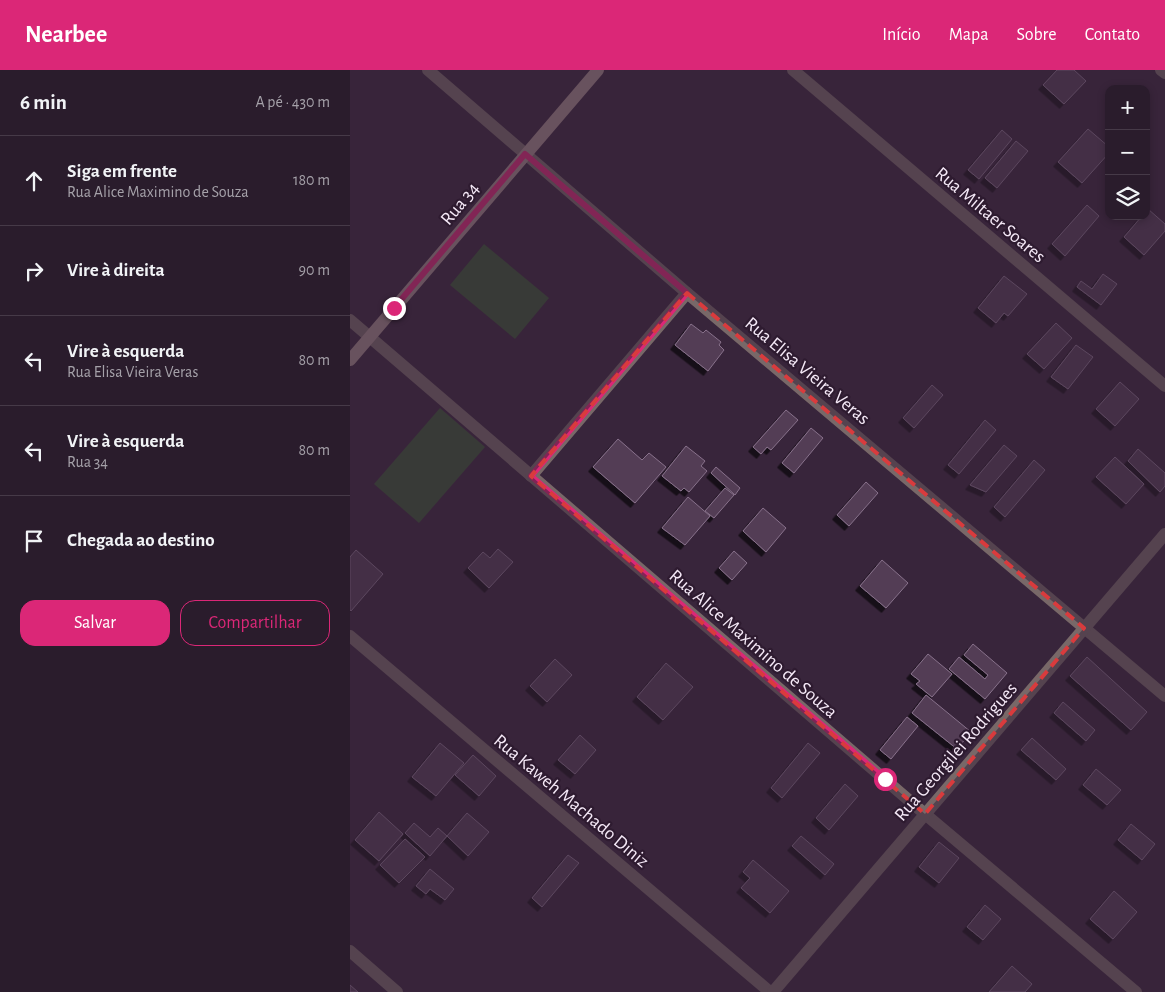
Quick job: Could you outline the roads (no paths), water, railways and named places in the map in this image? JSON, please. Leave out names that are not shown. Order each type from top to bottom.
[{"type":"street","name":"Rua Elisa Vieira Veras","points":[[428,70],[687,293],[1165,696]]},
{"type":"street","name":"Rua 34","points":[[350,360],[598,70]]},
{"type":"street","name":"Rua Miltaer Soares","points":[[792,70],[1165,386]]},
{"type":"street","points":[[1161,70],[1165,73]]},
{"type":"street","points":[[531,476],[687,293]]},
{"type":"street","name":"Rua Alice Maximino de Souza","points":[[350,320],[925,814],[1136,992]]},
{"type":"street","name":"Rua Georgilei Rodrigues","points":[[772,992],[1165,534]]},
{"type":"street","name":"Rua Kaweh Machado Diniz","points":[[350,636],[772,992]]},
{"type":"street","points":[[350,951],[397,992]]}]
